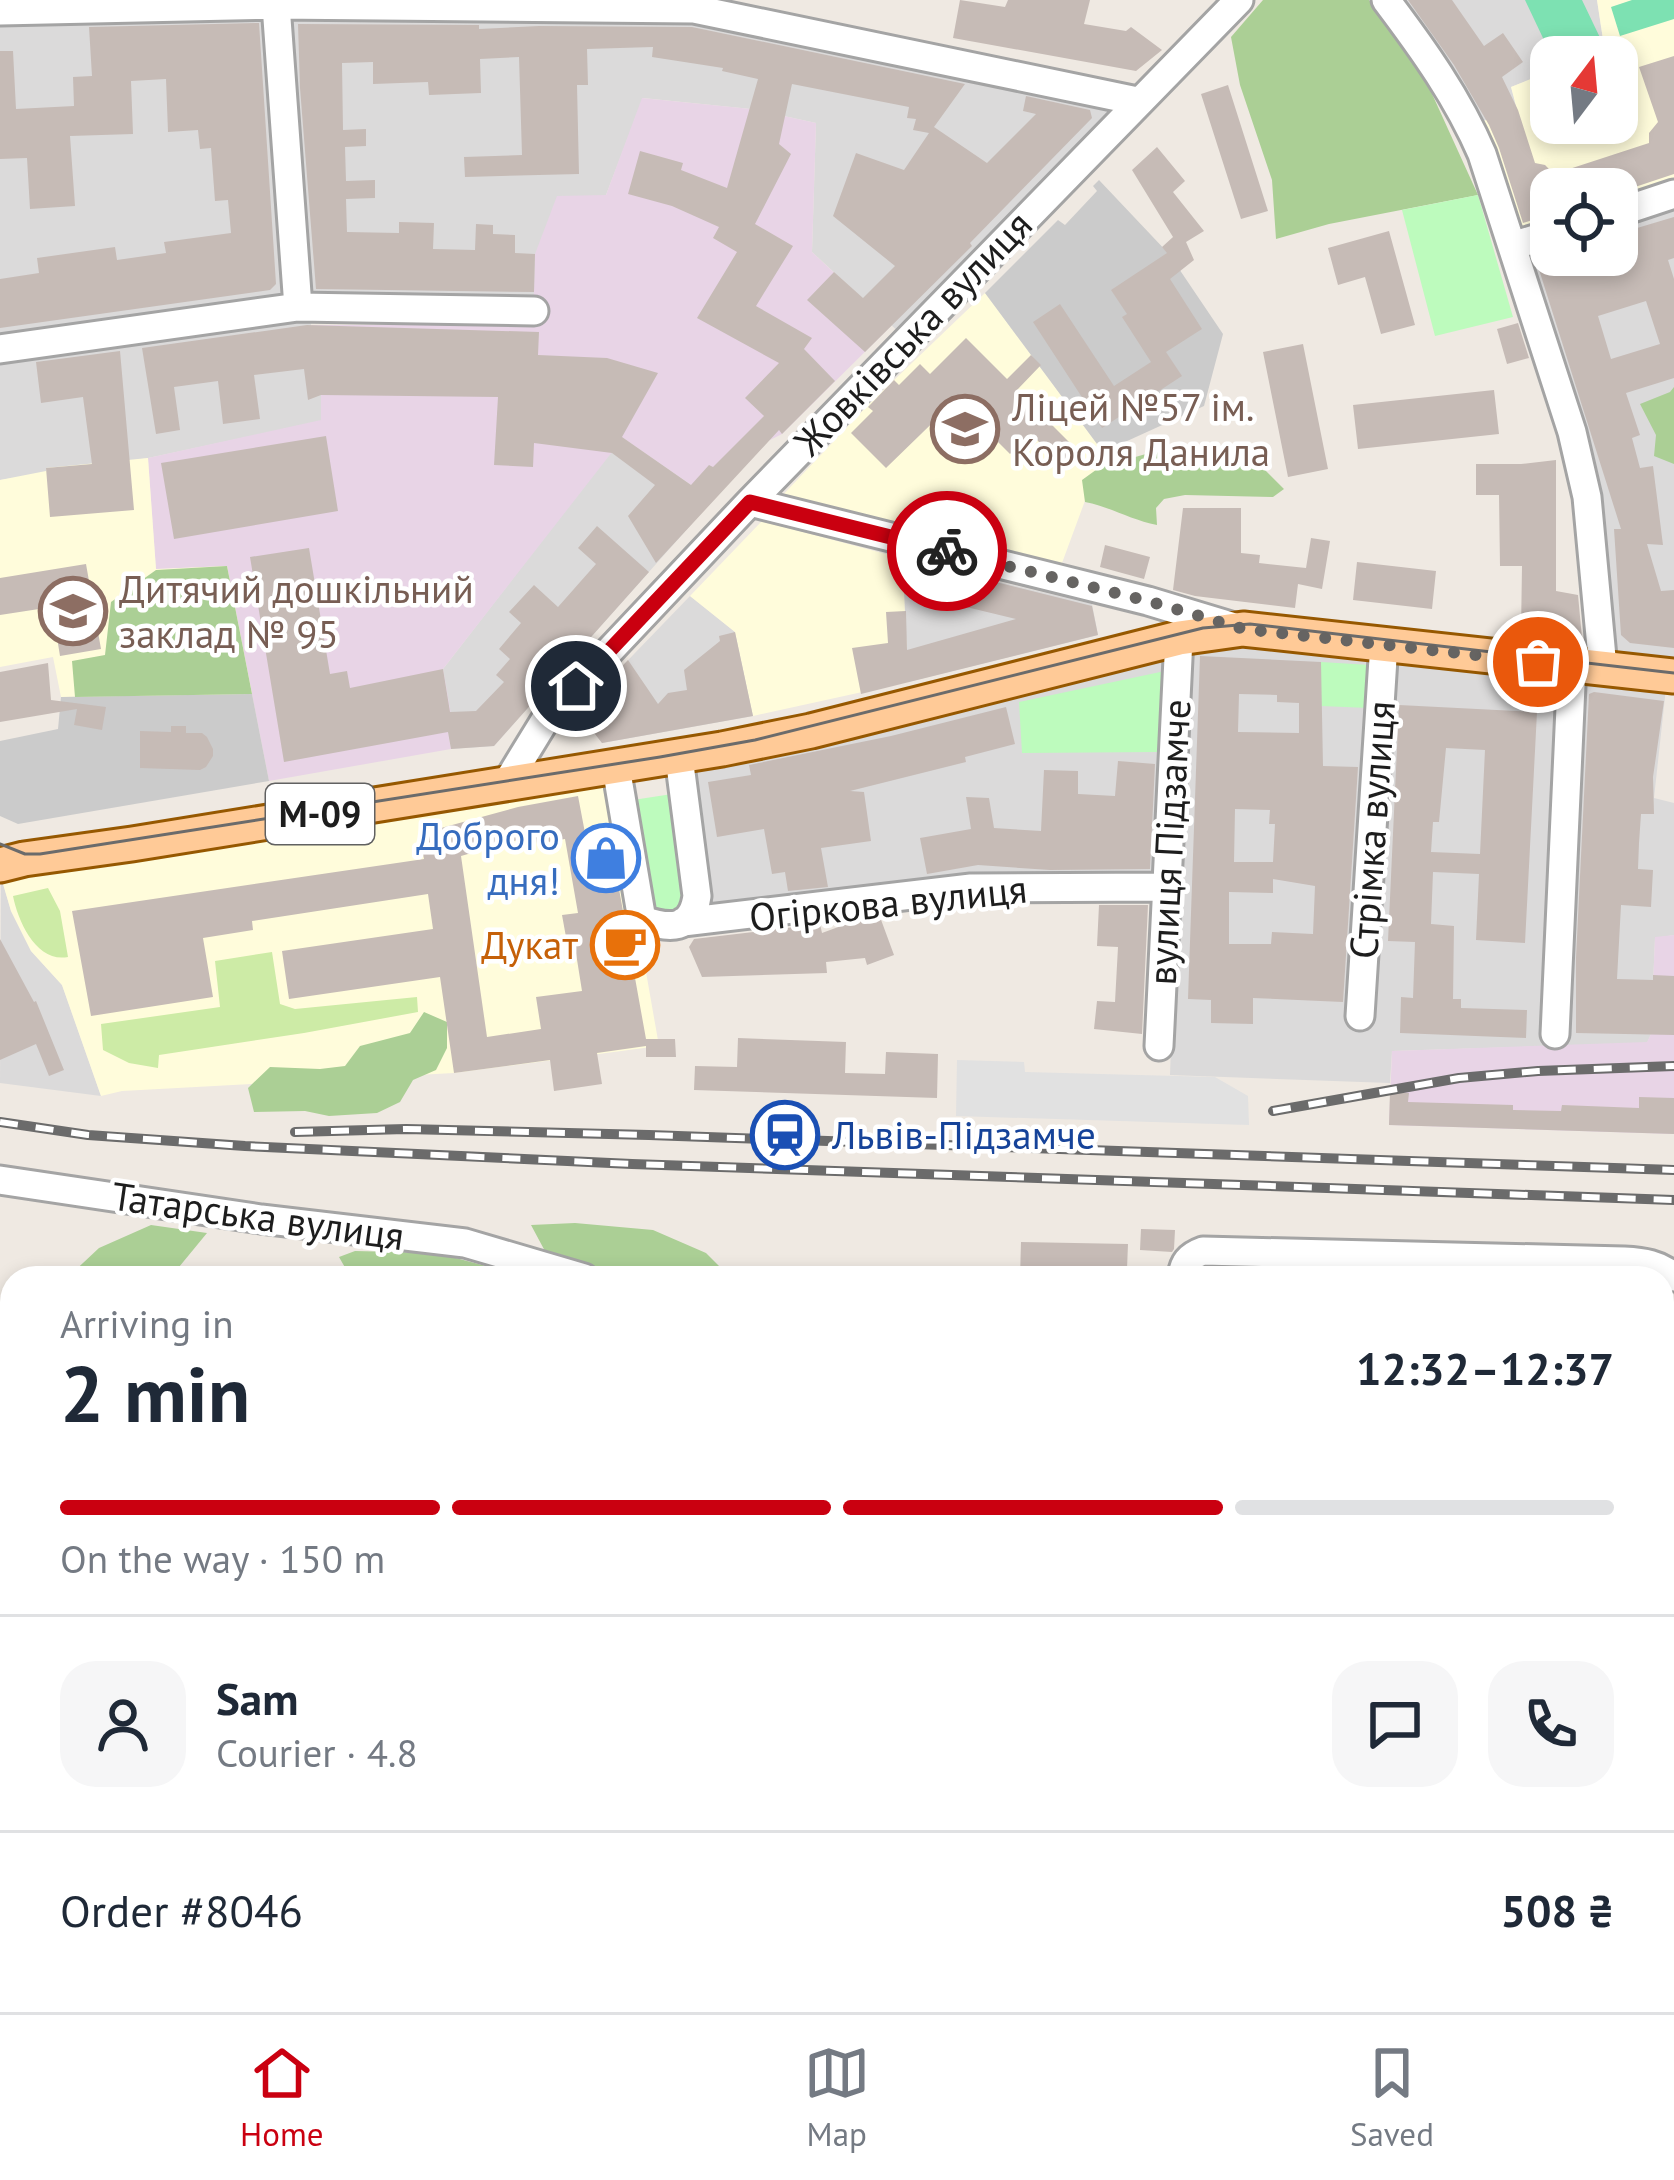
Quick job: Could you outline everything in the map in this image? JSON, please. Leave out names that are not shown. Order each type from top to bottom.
[{"type":"main road","name":"М-09","points":[[8,858],[679,757],[811,731],[1179,638],[1244,629],[1674,676]]},
{"type":"street","name":"Жовківська вулиця","points":[[506,784],[547,717],[1239,0]]},
{"type":"street","points":[[1386,0],[1425,52],[1482,154],[1572,432],[1587,497],[1587,666],[1555,1034]]},
{"type":"street","points":[[276,5],[298,308]]},
{"type":"street","points":[[0,11],[276,5],[694,9],[1137,101]]},
{"type":"street","points":[[1638,205],[1674,194]]},
{"type":"street","points":[[1512,247],[1530,241]]},
{"type":"street","points":[[0,349],[298,308],[534,310]]},
{"type":"street","points":[[750,502],[1244,629]]},
{"type":"street","name":"вулиця Підзамче","points":[[1159,1046],[1179,638]]},
{"type":"street","name":"Стрімка вулиця","points":[[1360,1016],[1384,643]]},
{"type":"street","points":[[616,767],[642,920],[665,927],[692,914],[697,896],[679,757]]},
{"type":"street","name":"Огіркова вулиця","points":[[683,922],[971,888],[1166,886]]},
{"type":"street","name":"Татарська вулиця","points":[[0,1180],[261,1219],[465,1243],[543,1266]]},
{"type":"street","points":[[1184,1266],[1203,1251],[1624,1261],[1656,1266]]},
{"type":"shaded area","points":[[1392,0],[1597,0],[1602,36],[1530,36],[1530,79],[1511,87],[1518,110],[1475,124]]},
{"type":"shaded area","points":[[1597,0],[1674,0],[1674,184],[1638,195],[1638,168],[1530,168],[1530,229],[1519,232],[1483,121],[1517,110],[1511,87],[1530,79],[1530,144],[1638,144],[1638,36],[1602,36]]},
{"type":"shaded area","points":[[271,10],[291,294],[283,304],[0,343],[0,14]]},
{"type":"shaded area","points":[[280,10],[694,13],[1101,97],[1113,116],[902,335],[812,252],[816,123],[751,109],[643,98],[606,195],[534,300],[311,300]]},
{"type":"shaded area","points":[[642,98],[751,109],[816,123],[812,252],[891,326],[782,434],[768,441],[713,500],[623,438],[443,669],[454,731],[448,732],[451,749],[269,781],[227,566],[156,570],[148,458],[321,420],[312,325],[533,325],[535,254],[557,196],[606,195]]},
{"type":"shaded area","points":[[1099,180],[1169,254],[1223,334],[1204,406],[1103,452],[985,293],[1058,220],[1065,225],[1097,191],[1093,186]]},
{"type":"shaded area","points":[[1674,199],[1674,663],[1621,655],[1609,644],[1523,246],[1530,244],[1530,276],[1638,276],[1638,210]]},
{"type":"shaded area","name":"Ліцей №57 ім. Короля Данила","points":[[985,293],[1103,452],[1062,563],[781,497],[867,406]]},
{"type":"shaded area","points":[[310,317],[322,421],[148,458],[0,480],[0,359]]},
{"type":"shaded area","points":[[622,437],[713,500],[494,746],[451,749],[448,732],[453,730],[443,669]]},
{"type":"shaded area","points":[[148,458],[156,569],[227,566],[252,694],[61,697],[53,657],[0,667],[0,480],[46,468]]},
{"type":"shaded area","points":[[762,521],[912,561],[904,592],[908,682],[753,716],[735,632],[690,596]]},
{"type":"shaded area","points":[[912,561],[1092,604],[1098,635],[908,682],[904,592]]},
{"type":"shaded area","points":[[690,596],[735,632],[753,716],[602,743],[578,712]]},
{"type":"shaded area","points":[[1230,644],[1666,688],[1654,798],[1674,803],[1674,935],[1655,938],[1647,1043],[1392,1051],[1390,1083],[1170,1075],[1177,881],[712,917],[691,776],[718,760],[1192,648]]},
{"type":"shaded area","points":[[252,694],[269,781],[18,824],[0,816],[0,741],[58,729],[61,697]]},
{"type":"shaded area","points":[[613,784],[659,1046],[454,1073],[122,1091],[101,1096],[62,985],[31,951],[1,877]]},
{"type":"shaded area","points":[[1,877],[31,951],[62,985],[101,1096],[0,1083]]},
{"type":"shaded area","points":[[1674,935],[1674,1134],[1389,1125],[1392,1051],[1647,1042],[1655,937]]},
{"type":"shaded area","points":[[957,1060],[1024,1062],[1025,1072],[1215,1077],[1248,1096],[1249,1125],[956,1116]]},
{"type":"green space","points":[[1263,0],[1369,0],[1423,74],[1478,195],[1276,239],[1272,180],[1240,85],[1231,37]]},
{"type":"green space","points":[[1525,0],[1582,0],[1599,36],[1542,36]]},
{"type":"green space","points":[[1632,0],[1674,0],[1674,19],[1620,36],[1611,7]]},
{"type":"green space","points":[[1478,195],[1513,317],[1435,336],[1402,210]]},
{"type":"green space","points":[[1674,387],[1674,464],[1654,456],[1656,435],[1640,404]]},
{"type":"green space","points":[[1160,450],[1203,463],[1227,459],[1262,467],[1284,489],[1273,497],[1185,495],[1164,499],[1156,508],[1157,525],[1085,502],[1082,480],[1100,467]]},
{"type":"green space","points":[[227,566],[252,694],[75,697],[72,661],[105,655],[111,602],[156,570]]},
{"type":"green space","points":[[1321,662],[1370,665],[1369,708],[1321,706]]},
{"type":"green space","points":[[1165,671],[1159,752],[1022,753],[1019,702]]},
{"type":"green space","points":[[672,794],[691,907],[651,914],[633,800]]},
{"type":"green space","points":[[48,888],[60,911],[68,957],[47,954],[38,947],[24,928],[13,896]]},
{"type":"green space","points":[[272,952],[280,1004],[295,1009],[417,997],[418,1012],[159,1055],[158,1068],[129,1063],[103,1050],[101,1024],[220,1007],[215,961]]},
{"type":"green space","points":[[424,1012],[447,1022],[447,1048],[436,1070],[413,1080],[400,1102],[377,1113],[254,1112],[248,1088],[270,1067],[345,1066],[360,1046],[410,1033]]},
{"type":"green space","points":[[575,1223],[653,1230],[706,1253],[719,1266],[581,1266],[546,1253],[531,1225]]},
{"type":"green space","points":[[151,1225],[207,1233],[180,1266],[80,1266],[99,1248]]},
{"type":"green space","points":[[355,1251],[437,1253],[486,1266],[344,1266],[339,1257]]},
{"type":"building","points":[[960,0],[1005,7],[1008,0],[1090,0],[1084,24],[1126,31],[1131,27],[1162,50],[1136,71],[953,38]]},
{"type":"building","points":[[1408,0],[1452,0],[1484,46],[1503,33],[1523,62],[1502,77],[1535,163],[1548,168],[1530,168],[1530,221],[1523,223],[1489,125]]},
{"type":"building","points":[[259,23],[276,284],[270,290],[0,328],[0,279],[39,273],[37,258],[115,247],[117,260],[166,253],[164,242],[231,233],[228,200],[215,201],[211,148],[200,149],[198,130],[168,132],[166,79],[131,81],[133,134],[70,136],[75,206],[30,209],[27,158],[0,159],[0,51],[13,51],[16,109],[74,106],[73,77],[92,76],[89,27]]},
{"type":"building","points":[[298,24],[479,25],[479,29],[692,27],[965,84],[934,127],[987,163],[1036,114],[1023,111],[1026,96],[1090,110],[1092,118],[865,352],[807,300],[834,272],[863,298],[895,266],[833,216],[856,153],[904,170],[929,133],[913,130],[916,119],[907,118],[909,107],[792,84],[779,144],[791,154],[755,224],[793,246],[756,306],[812,338],[804,349],[835,381],[782,434],[779,430],[656,563],[628,516],[655,485],[612,453],[534,443],[533,467],[494,465],[498,397],[321,395],[308,400],[304,369],[254,375],[260,419],[223,424],[218,381],[174,387],[180,430],[156,434],[142,348],[307,325],[539,332],[538,355],[607,358],[658,373],[622,437],[691,485],[764,416],[745,398],[779,363],[697,318],[737,252],[713,238],[719,227],[672,206],[628,194],[640,151],[683,163],[681,170],[727,188],[758,79],[723,68],[652,57],[653,47],[587,49],[588,85],[577,85],[579,174],[465,177],[464,157],[522,155],[519,57],[480,59],[481,93],[429,95],[428,82],[373,84],[373,62],[342,63],[343,130],[366,129],[366,146],[345,147],[346,181],[375,180],[375,198],[346,199],[347,232],[399,233],[399,222],[434,223],[433,249],[475,250],[476,224],[493,225],[493,234],[515,235],[515,253],[535,254],[534,292],[316,289]]},
{"type":"building","points":[[1674,56],[1674,174],[1638,186],[1638,168],[1572,168],[1649,143],[1649,133],[1658,122],[1639,67]]},
{"type":"building","points":[[1228,85],[1268,211],[1241,219],[1201,94]]},
{"type":"building","points":[[1157,147],[1185,181],[1173,192],[1204,231],[1186,242],[1194,260],[1170,279],[1202,329],[1166,352],[1182,376],[1102,428],[1033,322],[1060,304],[1114,386],[1151,362],[1111,290],[1167,253],[1162,247],[1173,237],[1132,170]]},
{"type":"building","points":[[1674,217],[1674,258],[1668,260],[1674,279],[1674,378],[1626,393],[1640,435],[1632,438],[1640,468],[1653,466],[1663,545],[1647,544],[1661,591],[1674,590],[1674,648],[1630,643],[1621,635],[1614,529],[1621,529],[1541,276],[1638,276],[1638,228]],"holes":[[[1646,301],[1660,344],[1611,359],[1598,316]]]},
{"type":"building","points":[[1389,231],[1415,325],[1381,334],[1365,277],[1338,285],[1328,248]]},
{"type":"building","points":[[1518,323],[1529,358],[1507,364],[1497,329]]},
{"type":"building","points":[[966,338],[1007,379],[1031,355],[1041,365],[1017,390],[1080,453],[1065,468],[1031,434],[1010,454],[956,400],[886,468],[851,433],[894,380],[899,385],[920,364],[930,374]]},
{"type":"building","points":[[1303,344],[1328,469],[1288,477],[1263,352]]},
{"type":"building","points":[[120,351],[134,510],[50,517],[46,468],[92,464],[83,397],[41,403],[36,362]]},
{"type":"building","points":[[1494,390],[1499,434],[1358,449],[1353,405]]},
{"type":"building","points":[[326,436],[338,511],[174,539],[161,463]]},
{"type":"building","points":[[1556,460],[1556,591],[1578,595],[1582,638],[1521,631],[1522,566],[1500,566],[1499,495],[1476,495],[1476,464]]},
{"type":"building","points":[[1183,508],[1241,508],[1241,553],[1260,555],[1259,563],[1306,568],[1311,538],[1330,541],[1322,589],[1298,584],[1295,608],[1173,590]]},
{"type":"building","points":[[597,526],[649,572],[494,746],[451,749],[448,732],[284,762],[250,557],[309,548],[330,674],[347,671],[350,688],[443,669],[450,712],[476,711],[504,682],[496,675],[510,659],[499,649],[521,623],[509,612],[534,585],[558,607],[596,564],[578,548]]},
{"type":"building","points":[[1105,545],[1150,557],[1144,579],[1100,567]]},
{"type":"building","points":[[912,561],[1092,606],[1098,635],[861,694],[852,648],[888,643],[886,612],[906,611],[907,650],[1016,619],[904,592]]},
{"type":"building","points":[[1357,562],[1436,571],[1432,609],[1353,600]]},
{"type":"building","name":"Дитячий дошкільний заклад № 95","points":[[86,564],[101,649],[60,656],[52,607],[0,615],[0,578]]},
{"type":"building","points":[[735,632],[753,716],[602,743],[578,712],[628,660],[658,704],[668,693],[687,690],[684,670],[720,641],[719,636]]},
{"type":"building","points":[[1200,656],[1321,662],[1323,766],[1358,767],[1343,1002],[1253,998],[1253,1024],[1211,1023],[1211,1000],[1188,999]],"holes":[[[1239,694],[1277,695],[1277,702],[1299,703],[1299,733],[1238,732]],[[1235,809],[1270,810],[1269,824],[1275,824],[1273,862],[1234,862]],[[1273,879],[1315,886],[1313,934],[1272,932],[1271,944],[1229,944],[1229,892],[1273,893]]]},
{"type":"building","points":[[48,663],[51,700],[106,707],[102,730],[74,725],[77,709],[0,722],[0,672]]},
{"type":"building","points":[[1589,694],[1664,701],[1653,777],[1654,814],[1641,814],[1639,843],[1638,869],[1653,870],[1651,907],[1621,905],[1617,979],[1674,976],[1674,1035],[1576,1033]]},
{"type":"building","points":[[1399,705],[1537,712],[1525,943],[1476,940],[1479,874],[1433,872],[1431,924],[1454,926],[1453,999],[1461,999],[1461,1008],[1527,1010],[1526,1038],[1400,1033],[1401,997],[1413,998],[1415,942],[1388,941]],"holes":[[[1446,748],[1485,750],[1480,854],[1431,852],[1433,822],[1439,822]]]},
{"type":"building","points":[[1006,707],[1015,744],[965,757],[966,762],[850,791],[864,792],[871,841],[821,848],[828,887],[788,891],[785,872],[772,874],[764,829],[717,837],[708,782],[751,775],[749,765]]},
{"type":"building","points":[[171,726],[186,726],[186,733],[207,737],[213,756],[206,767],[140,768],[140,731],[171,732]]},
{"type":"building","points":[[1118,761],[1155,764],[1150,869],[978,865],[927,874],[920,838],[971,829],[966,797],[989,798],[994,828],[1041,831],[1044,770],[1078,771],[1078,794],[1115,796]]},
{"type":"building","points":[[578,796],[589,854],[612,850],[646,1039],[675,1039],[676,1057],[646,1057],[646,1046],[597,1053],[602,1084],[554,1091],[550,1060],[454,1073],[440,977],[289,999],[282,951],[433,929],[428,894],[252,921],[253,930],[203,938],[213,997],[91,1016],[72,911],[424,859],[419,834]],"holes":[[[535,835],[537,844],[565,839],[578,913],[562,915],[568,948],[575,947],[582,991],[536,997],[541,1029],[487,1037],[461,856]]]},
{"type":"building","points":[[1099,905],[1148,905],[1142,1034],[1094,1029],[1097,1001],[1115,1002],[1118,947],[1097,946]]},
{"type":"building","points":[[880,917],[894,955],[867,965],[865,958],[826,962],[827,973],[702,977],[689,947],[694,939],[820,924],[822,933]]},
{"type":"building","points":[[0,939],[36,1001],[64,1070],[49,1076],[36,1044],[0,1060]]},
{"type":"building","points":[[738,1038],[846,1042],[845,1073],[885,1074],[886,1052],[938,1054],[937,1098],[694,1090],[695,1066],[737,1067]]},
{"type":"building","points":[[1390,1092],[1409,1093],[1408,1102],[1513,1105],[1513,1110],[1561,1111],[1562,1105],[1639,1108],[1639,1097],[1674,1098],[1674,1134],[1389,1125]]},
{"type":"building","points":[[1141,1229],[1175,1230],[1172,1252],[1140,1250]]},
{"type":"building","points":[[1021,1242],[1128,1244],[1127,1266],[1020,1266]]},
{"type":"tram line","points":[[0,844],[25,854],[40,854],[755,740],[1203,628],[1250,624],[1674,673]]},
{"type":"railway","points":[[1273,1111],[1459,1078],[1674,1066]]},
{"type":"railway","points":[[0,1122],[88,1135],[245,1146],[1674,1200]]},
{"type":"railway","points":[[295,1132],[406,1129],[649,1135],[1674,1170]]},
{"type":"way so far","points":[[947,551],[1244,629],[1538,662]]},
{"type":"place","name":"Ліцей №57 ім. Короля Данила","points":[[965,429]]},
{"type":"place","name":"Дитячий дошкільний заклад № 95","points":[[73,611]]},
{"type":"place","name":"Доброго дня!","points":[[606,858]]},
{"type":"place","name":"Дукат","points":[[625,945]]},
{"type":"place","name":"Львів-Підзамче","points":[[785,1135]]},
{"type":"route","points":[[576,686],[750,502],[947,551]]}]
